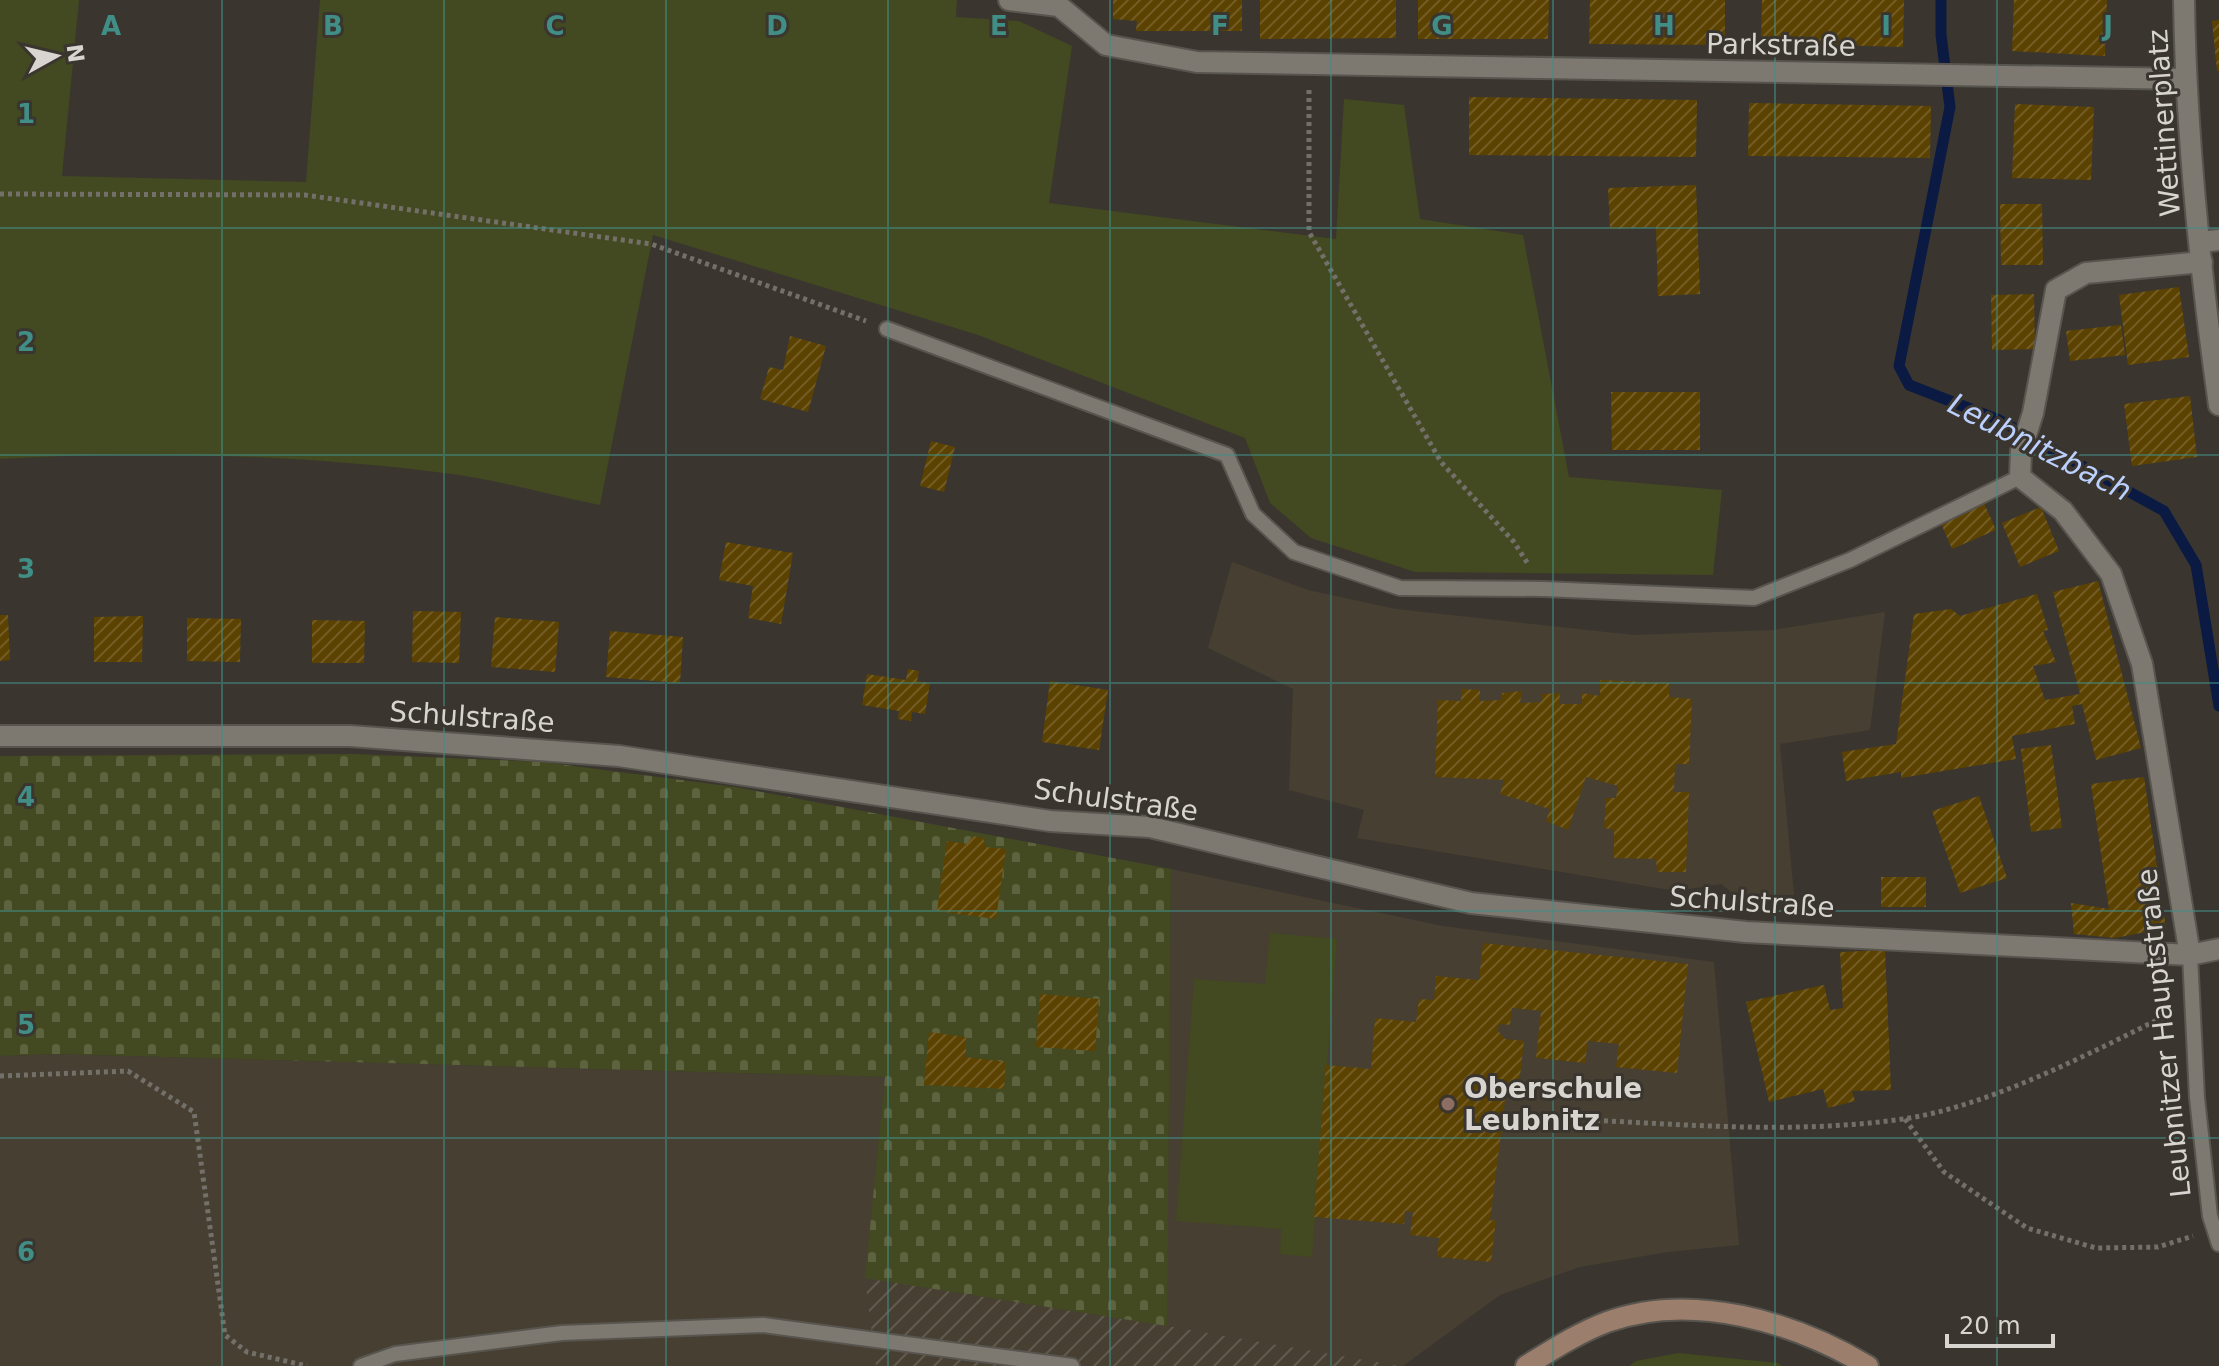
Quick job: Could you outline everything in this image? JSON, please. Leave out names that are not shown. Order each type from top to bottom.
[{"type":"main road","points":[[1526,1366],[1564,1342],[1609,1321],[1648,1312],[1709,1311],[1759,1319],[1839,1349],[1868,1366]]},
{"type":"street","name":"Parkstraße","points":[[1009,0],[1059,6],[1106,45],[1197,62],[2185,79]]},
{"type":"street","name":"Wettinerplatz","points":[[2184,0],[2185,79],[2207,248]]},
{"type":"street","points":[[2020,477],[2021,451],[2033,413],[2056,290],[2086,273],[2207,248],[2219,405]]},
{"type":"street","name":"Leubnitzer Hauptstraße","points":[[2020,477],[2063,511],[2111,574],[2142,664],[2190,955]]},
{"type":"street","name":"Schulstraße","points":[[0,736],[350,736],[619,756],[1050,821],[1150,827],[1471,903],[1746,932],[2190,955],[2219,949]]},
{"type":"lane","points":[[887,329],[1227,455],[1253,514],[1294,552],[1400,588],[1544,589],[1754,598],[1850,560],[2020,477]]},
{"type":"lane","name":"Leubnitzer Hauptstraße","points":[[2190,955],[2197,1098],[2216,1237]]},
{"type":"lane","points":[[361,1366],[395,1354],[562,1333],[763,1325],[1072,1366]]},
{"type":"path","points":[[1309,64],[1309,232],[1441,462],[1514,542],[1544,589]]},
{"type":"path","points":[[0,194],[305,195],[651,244],[887,329]]},
{"type":"path","points":[[1588,1120],[1791,1129],[1905,1119],[1967,1102],[2073,1062],[2193,1002]]},
{"type":"path","points":[[0,1076],[128,1071],[194,1112],[225,1335],[247,1352],[307,1366]]},
{"type":"path","points":[[1905,1119],[1944,1172],[2027,1228],[2096,1248],[2158,1247],[2216,1237]]},
{"type":"shaded area","points":[[1232,562],[1308,590],[1396,609],[1634,635],[1773,630],[1885,612],[1870,730],[1780,744],[1794,895],[1735,895],[1721,884],[1676,891],[1357,838],[1364,810],[1289,790],[1293,689],[1208,648]]},
{"type":"shaded area","points":[[1171,869],[1443,926],[1714,962],[1739,1245],[1668,1252],[1580,1267],[1500,1295],[1403,1366],[0,1366],[0,1056],[55,1054],[885,1077],[1166,1326]]},
{"type":"shaded area","points":[[865,1278],[1167,1326],[1400,1366],[876,1366]]},
{"type":"green space","points":[[0,0],[79,0],[62,176],[306,182],[320,0],[957,0],[956,17],[1019,21],[1072,46],[1049,203],[1336,239],[1344,99],[1404,105],[1420,219],[1523,235],[1569,477],[1722,490],[1713,575],[1415,572],[1311,538],[1270,503],[1245,438],[978,335],[653,235],[600,505],[464,476],[335,462],[166,455],[0,459]]},
{"type":"green space","points":[[353,754],[543,762],[735,787],[1171,869],[1167,1326],[865,1278],[885,1077],[55,1054],[0,1056],[0,756]]},
{"type":"green space","points":[[1270,933],[1337,939],[1312,1257],[1280,1254],[1281,1229],[1176,1221],[1194,979],[1265,984]]},
{"type":"green space","points":[[1678,1353],[1778,1363],[1782,1366],[1629,1366],[1636,1361]]},
{"type":"building","points":[[1113,0],[1242,0],[1242,31],[1136,31],[1137,21],[1113,19]]},
{"type":"building","points":[[1260,0],[1396,0],[1396,38],[1260,39]]},
{"type":"building","points":[[1418,0],[1549,0],[1548,39],[1418,39]]},
{"type":"building","points":[[1590,0],[1725,0],[1725,45],[1589,44]]},
{"type":"building","points":[[1762,0],[1904,0],[1903,47],[1761,43]]},
{"type":"building","points":[[2014,0],[2107,0],[2105,56],[2012,51]]},
{"type":"building","points":[[2219,20],[2219,71],[2217,71],[2212,21]]},
{"type":"building","points":[[1469,97],[1697,100],[1696,157],[1469,155]]},
{"type":"building","points":[[1749,103],[1931,106],[1930,158],[1748,156]]},
{"type":"building","points":[[2015,104],[2094,107],[2091,180],[2012,178]]},
{"type":"building","points":[[1696,185],[1700,294],[1658,296],[1656,227],[1610,229],[1608,188]]},
{"type":"building","points":[[2000,204],[2042,204],[2043,265],[2001,265]]},
{"type":"building","points":[[2179,287],[2189,357],[2128,365],[2119,295]]},
{"type":"building","points":[[2034,294],[2035,349],[1992,350],[1991,295]]},
{"type":"building","points":[[2121,325],[2125,355],[2070,361],[2066,331]]},
{"type":"building","points":[[790,336],[826,346],[808,412],[760,399],[769,367],[783,370]]},
{"type":"building","points":[[1611,392],[1700,392],[1700,450],[1612,450]]},
{"type":"building","points":[[2190,396],[2197,457],[2132,466],[2124,404]]},
{"type":"building","points":[[931,441],[955,447],[944,492],[920,486]]},
{"type":"building","points":[[1984,503],[1996,530],[1952,549],[1940,521]]},
{"type":"building","points":[[2041,507],[2059,551],[2020,567],[2002,523]]},
{"type":"building","points":[[726,542],[793,553],[781,624],[748,618],[753,586],[719,580]]},
{"type":"building","points":[[2098,581],[2141,748],[2096,760],[2082,704],[2072,706],[2075,724],[2012,736],[2016,759],[1901,778],[1901,772],[1846,781],[1842,752],[1896,744],[1914,614],[1951,609],[1960,616],[2037,594],[2048,630],[2043,631],[2056,662],[2033,666],[2045,700],[2080,694],[2053,592]]},
{"type":"building","points":[[413,611],[461,612],[459,663],[412,662]]},
{"type":"building","points":[[0,615],[8,615],[10,660],[0,661]]},
{"type":"building","points":[[143,616],[142,662],[94,662],[94,617]]},
{"type":"building","points":[[495,617],[559,622],[555,672],[491,667]]},
{"type":"building","points":[[187,618],[241,619],[240,662],[187,661]]},
{"type":"building","points":[[312,620],[365,621],[364,663],[312,663]]},
{"type":"building","points":[[610,631],[683,637],[680,683],[606,677]]},
{"type":"building","points":[[908,669],[919,671],[917,681],[930,683],[925,714],[912,712],[911,721],[898,719],[899,711],[862,705],[867,674],[906,680]]},
{"type":"building","points":[[1600,680],[1669,683],[1669,697],[1692,699],[1689,764],[1675,764],[1674,792],[1689,792],[1686,872],[1657,872],[1656,859],[1614,858],[1614,830],[1604,828],[1606,798],[1616,798],[1618,786],[1586,777],[1568,830],[1546,821],[1550,809],[1500,794],[1504,780],[1435,777],[1438,700],[1461,701],[1461,689],[1480,690],[1480,701],[1502,700],[1502,693],[1522,691],[1520,703],[1541,702],[1542,694],[1560,693],[1559,704],[1582,704],[1582,693],[1600,696]]},
{"type":"building","points":[[1050,681],[1108,690],[1099,750],[1042,742]]},
{"type":"building","points":[[2051,745],[2062,828],[2031,832],[2021,749]]},
{"type":"building","points":[[2144,777],[2166,928],[2115,938],[2074,934],[2071,903],[2109,909],[2091,784]]},
{"type":"building","points":[[1979,796],[2007,878],[1960,893],[1932,811]]},
{"type":"building","points":[[973,836],[983,838],[986,847],[1006,849],[996,919],[937,911],[947,841],[967,844]]},
{"type":"building","points":[[1881,877],[1926,877],[1926,907],[1881,907]]},
{"type":"building","points":[[1483,943],[1688,964],[1677,1073],[1616,1067],[1619,1044],[1588,1041],[1585,1063],[1536,1058],[1541,1011],[1512,1008],[1510,1025],[1499,1024],[1498,1031],[1505,1039],[1524,1041],[1519,1085],[1507,1084],[1490,1221],[1496,1219],[1491,1262],[1437,1257],[1439,1238],[1410,1235],[1413,1212],[1405,1211],[1404,1224],[1314,1217],[1326,1065],[1371,1069],[1375,1018],[1416,1022],[1419,999],[1434,1000],[1436,976],[1479,980]]},
{"type":"building","points":[[1885,950],[1891,1090],[1852,1091],[1855,1101],[1828,1108],[1823,1089],[1769,1102],[1746,1002],[1824,985],[1830,1010],[1843,1008],[1840,952]]},
{"type":"building","points":[[1040,994],[1099,999],[1095,1051],[1036,1047]]},
{"type":"building","points":[[929,1032],[966,1037],[966,1057],[1006,1062],[1004,1089],[924,1085]]},
{"type":"waterway","name":"Leubnitzbach","points":[[1941,0],[1941,35],[1950,107],[1899,366],[1909,385],[1999,420],[2164,511],[2196,565],[2219,706]]},
{"type":"place","name":"Oberschule Leubnitz","points":[[1448,1104]]}]
